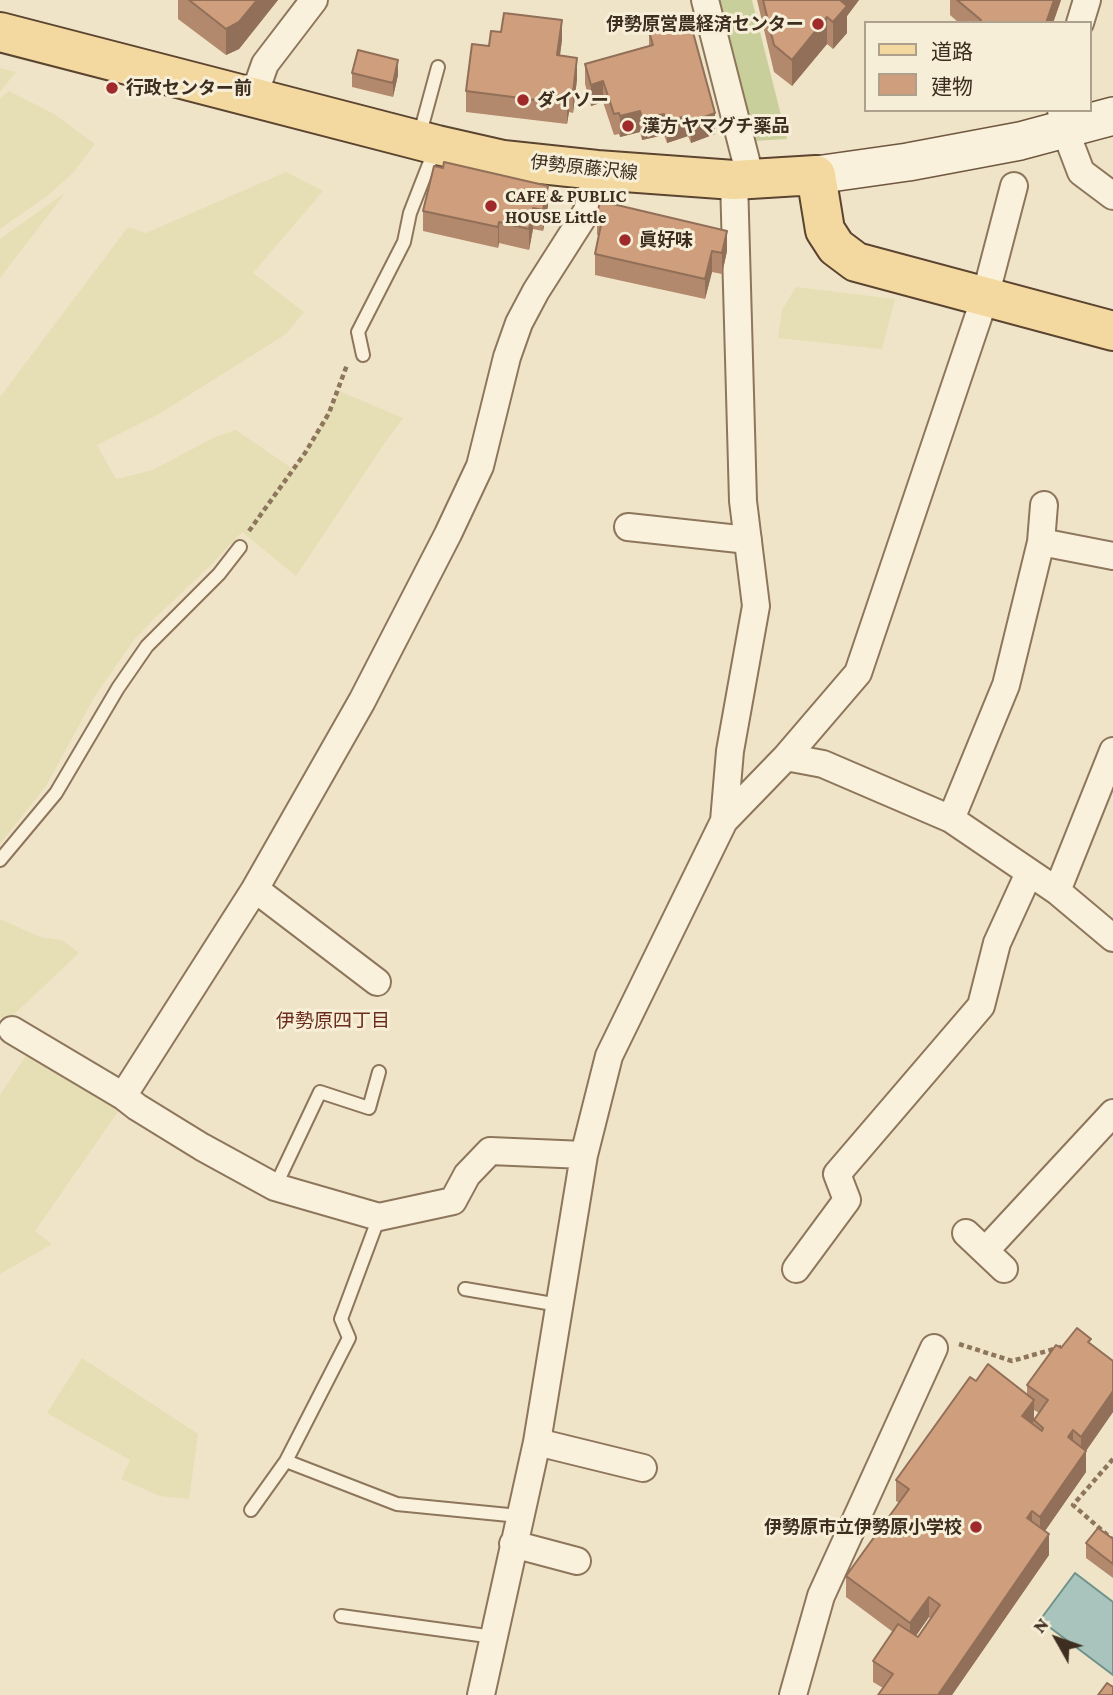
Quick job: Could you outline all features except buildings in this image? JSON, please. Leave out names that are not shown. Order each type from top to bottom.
[{"type":"main road","name":"伊勢原藤沢線","points":[[0,32],[428,143],[503,159],[597,170],[743,180],[817,175]]},
{"type":"main road","points":[[817,175],[825,230],[836,247],[856,262],[1113,331]]},
{"type":"street","points":[[253,98],[265,64],[314,0]]},
{"type":"street","points":[[705,0],[743,180],[739,411],[743,501],[756,606],[730,751],[724,821]]},
{"type":"street","points":[[1081,21],[1087,0]]},
{"type":"street","points":[[817,175],[908,162],[1020,141],[1063,120],[1113,116]]},
{"type":"street","points":[[1063,120],[1082,172],[1091,181],[1109,188]]},
{"type":"street","points":[[123,1096],[255,889],[362,701],[459,512],[480,466],[507,357],[519,323],[587,211],[597,170]]},
{"type":"street","points":[[481,1695],[537,1443],[584,1155],[609,1056],[724,821],[786,757],[858,673],[985,297],[1014,186]]},
{"type":"street","points":[[951,819],[1006,685],[1041,542],[1044,505]]},
{"type":"street","points":[[628,527],[748,540]]},
{"type":"street","points":[[1041,542],[1113,556]]},
{"type":"street","points":[[1056,891],[1113,751]]},
{"type":"street","points":[[786,757],[823,764],[951,819],[1110,927]]},
{"type":"street","points":[[796,1269],[847,1200],[837,1174],[981,1006],[997,943],[1029,873]]},
{"type":"street","points":[[255,889],[377,982]]},
{"type":"street","points":[[6,1027],[123,1096],[191,1140],[275,1187],[379,1217],[453,1201],[467,1175],[490,1151],[584,1155]]},
{"type":"street","points":[[985,1251],[1113,1113]]},
{"type":"street","points":[[793,1695],[821,1596],[934,1348]]},
{"type":"street","points":[[537,1443],[643,1468]]},
{"type":"street","points":[[513,1544],[576,1561]]},
{"type":"lane","points":[[361,350],[358,332],[404,242],[428,143],[438,67]]},
{"type":"lane","points":[[0,860],[56,793],[118,688],[147,646],[219,574],[240,547]]},
{"type":"lane","points":[[275,1187],[320,1091],[369,1108],[379,1072]]},
{"type":"lane","points":[[251,1510],[286,1461],[349,1338],[341,1320],[379,1217]]},
{"type":"lane","points":[[465,1289],[559,1305]]},
{"type":"lane","points":[[286,1461],[397,1504],[519,1516]]},
{"type":"lane","points":[[341,1616],[494,1637]]},
{"type":"path","points":[[240,547],[305,453],[328,414],[354,350],[361,350]]},
{"type":"path","points":[[934,1348],[947,1340],[1012,1361],[1076,1343]]},
{"type":"path","points":[[1113,1459],[1073,1505],[1113,1540]]},
{"type":"shaded area","points":[[0,68],[16,72],[0,92]]},
{"type":"shaded area","points":[[9,91],[54,114],[95,144],[73,173],[47,196],[0,229],[0,98]]},
{"type":"shaded area","points":[[286,172],[323,191],[253,273],[304,312],[286,334],[159,414],[97,445],[116,479],[153,470],[215,437],[236,430],[293,469],[339,391],[403,418],[296,576],[242,532],[134,640],[95,696],[46,786],[0,844],[0,397],[128,227],[146,233]]},
{"type":"shaded area","points":[[66,192],[0,278],[0,239]]},
{"type":"shaded area","points":[[796,287],[895,299],[882,349],[778,338],[782,310]]},
{"type":"shaded area","points":[[0,919],[40,937],[62,940],[79,953],[8,1020],[0,1017]]},
{"type":"shaded area","points":[[31,1048],[122,1106],[35,1231],[52,1244],[0,1274],[0,1095]]},
{"type":"shaded area","points":[[82,1358],[198,1434],[189,1499],[160,1496],[121,1479],[130,1460],[47,1413]]},
{"type":"green space","points":[[716,0],[752,0],[787,139],[754,141]]},
{"type":"water","points":[[1075,1573],[1113,1602],[1113,1675],[1040,1620]]},
{"type":"place","name":"伊勢原営農経済センター","points":[[818,24]]},
{"type":"place","name":"行政センター前","points":[[112,88]]},
{"type":"place","name":"ダイソー","points":[[523,100]]},
{"type":"place","name":"漢方 ヤマグチ薬品","points":[[628,126]]},
{"type":"place","name":"CAFE & PUBLIC HOUSE Little","points":[[491,206]]},
{"type":"place","name":"眞好味","points":[[625,240]]},
{"type":"place","name":"伊勢原市立伊勢原小学校","points":[[976,1527]]},
{"type":"district","name":"伊勢原四丁目","points":[[333,1021]]}]
